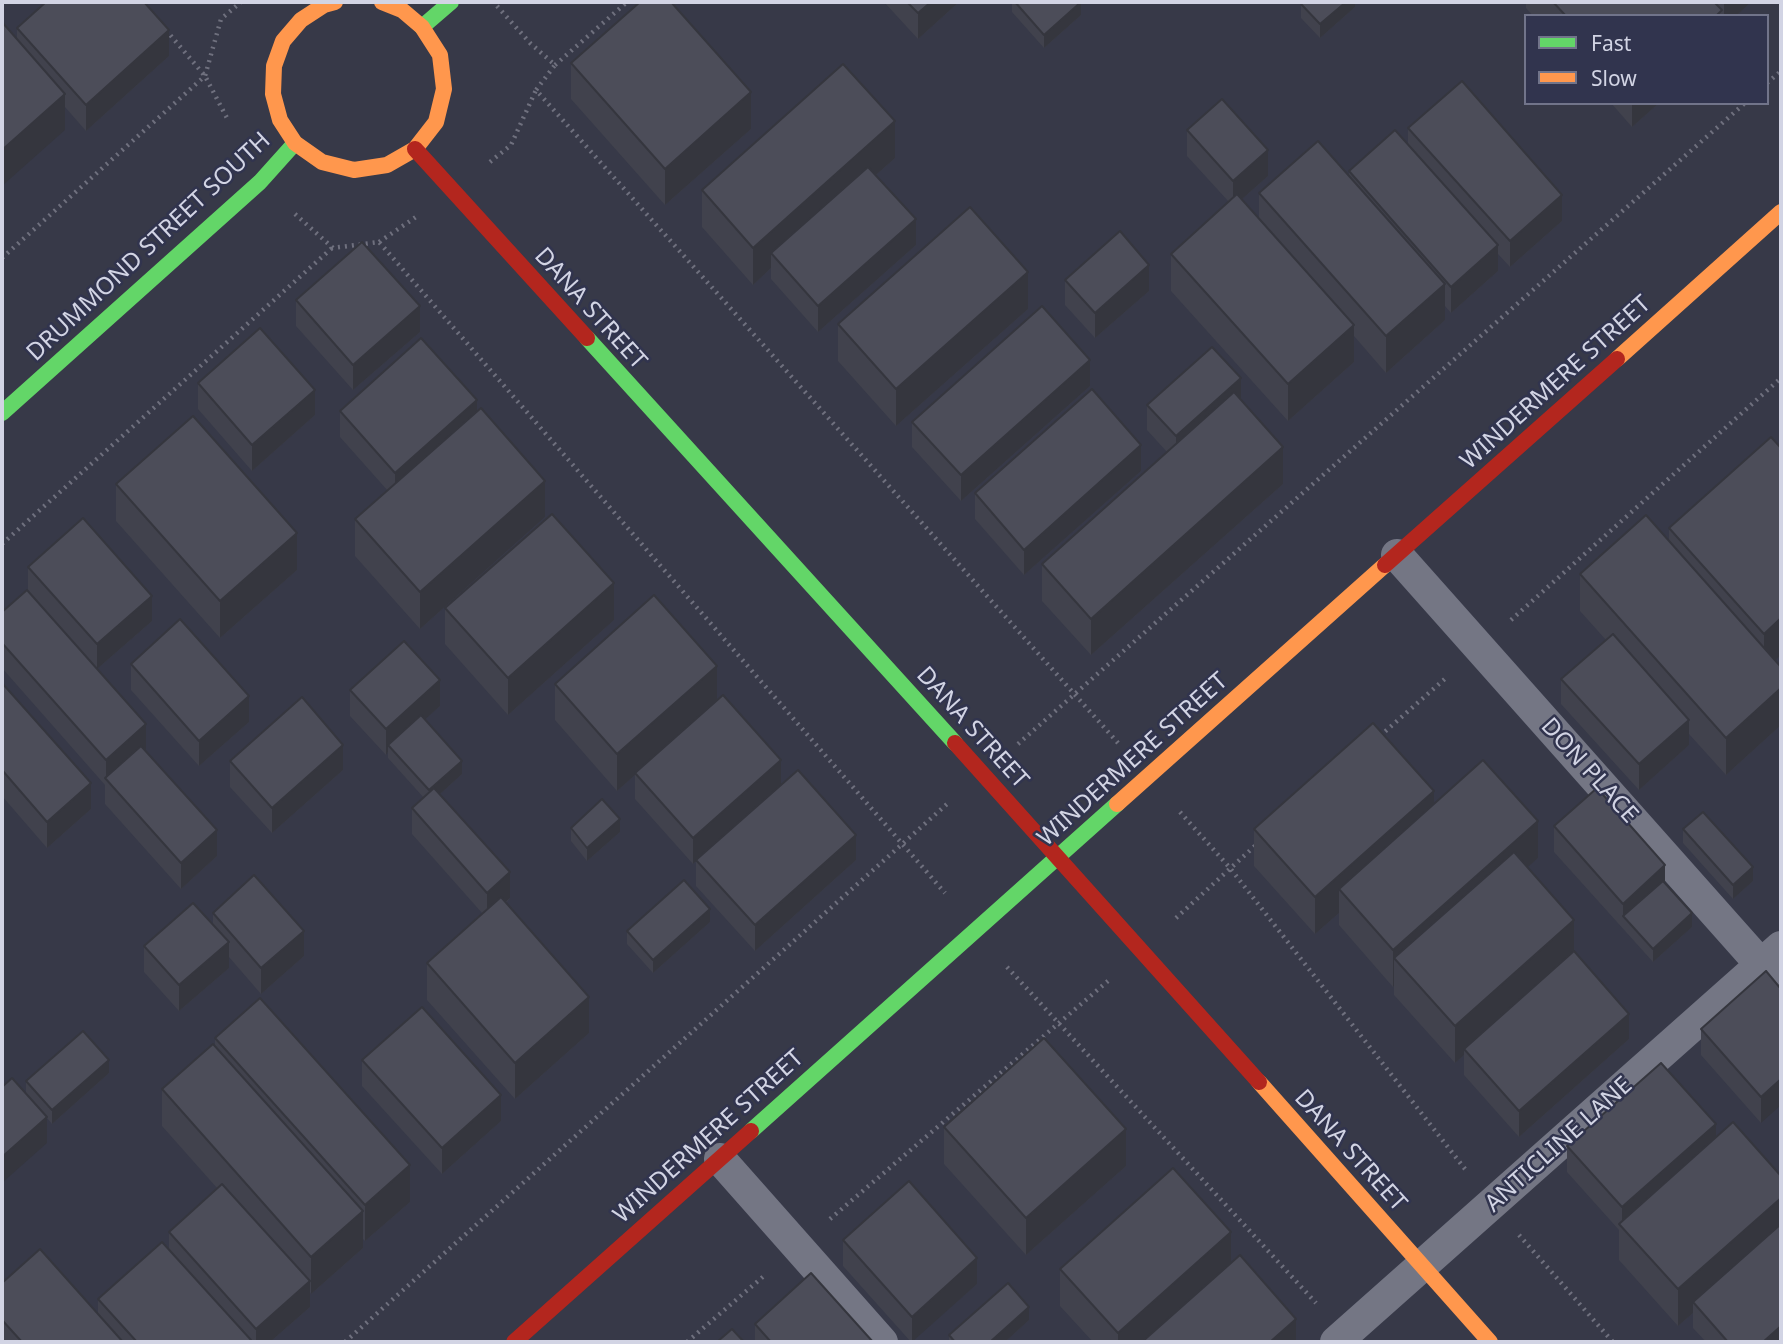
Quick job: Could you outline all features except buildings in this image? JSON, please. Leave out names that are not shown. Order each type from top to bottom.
[{"type":"street","points":[[335,2],[297,15],[274,66],[272,94],[280,120],[295,143],[322,162],[354,170],[387,165],[415,149],[436,122],[444,89],[440,55],[422,27],[402,9],[382,2]]},
{"type":"street","points":[[422,27],[451,2]]},
{"type":"street","name":"DRUMMOND STREET SOUTH","points":[[2,413],[260,182],[295,143]]},
{"type":"street","name":"DANA STREET","points":[[415,149],[983,773],[1490,1342]]},
{"type":"street","name":"WINDERMERE STREET","points":[[514,1342],[1781,212]]},
{"type":"lane","name":"DON PLACE","points":[[1397,555],[1775,966]]},
{"type":"lane","name":"ANTICLINE LANE","points":[[1340,1338],[1775,966]]},
{"type":"lane","points":[[720,1159],[882,1342]]},
{"type":"path","points":[[2,258],[205,76],[221,19],[241,2]]},
{"type":"path","points":[[493,2],[530,43],[555,65]]},
{"type":"path","points":[[627,2],[555,65],[536,90],[1129,755],[1150,775],[1230,868],[1493,1205],[1614,1342]]},
{"type":"path","points":[[165,30],[205,76],[260,182],[332,248]]},
{"type":"path","points":[[345,1342],[902,844],[1076,694],[1743,105]]},
{"type":"path","points":[[2,544],[332,248],[379,242],[975,931],[1340,1338]]},
{"type":"path","points":[[687,1342],[1058,1024],[1241,858]]},
{"type":"traffic: fast","points":[[422,27],[451,2]]},
{"type":"traffic: fast","points":[[2,413],[260,182],[295,143]]},
{"type":"traffic: fast","points":[[587,338],[955,743]]},
{"type":"traffic: fast","points":[[751,1131],[1117,804]]},
{"type":"traffic: slow","points":[[335,2],[324,5],[301,20],[283,41],[274,66],[273,94],[280,120],[295,143],[322,162],[354,170],[387,165],[415,149],[436,122],[444,89],[440,55],[422,27],[402,10],[382,2]]},
{"type":"traffic: slow","points":[[1617,359],[1781,212]]},
{"type":"traffic: slow","points":[[1117,804],[1385,565]]},
{"type":"traffic: slow","points":[[1259,1082],[1490,1342]]},
{"type":"traffic: jam","points":[[415,149],[587,338]]},
{"type":"traffic: jam","points":[[1385,565],[1617,359]]},
{"type":"traffic: jam","points":[[955,743],[1259,1082]]},
{"type":"traffic: jam","points":[[514,1342],[751,1131]]}]
